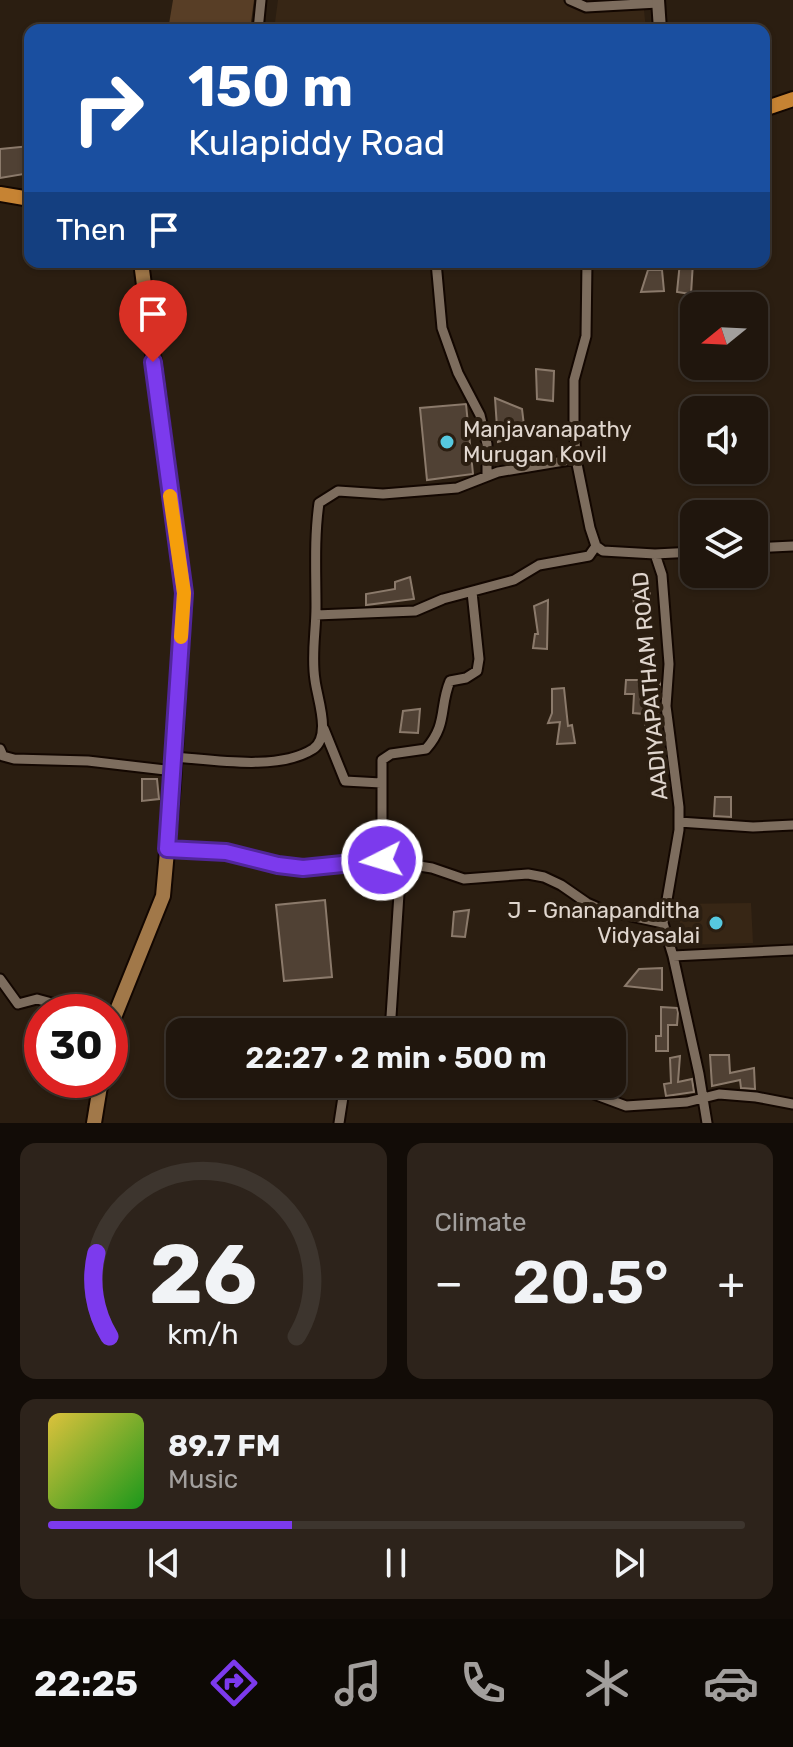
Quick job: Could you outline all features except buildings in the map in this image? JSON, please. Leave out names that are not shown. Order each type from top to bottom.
[{"type":"main road","points":[[770,107],[793,99]]},
{"type":"main road","points":[[0,194],[24,198]]},
{"type":"main road","points":[[123,994],[163,896],[184,593],[142,268]]},
{"type":"main road","points":[[94,1123],[98,1098]]},
{"type":"street","points":[[259,24],[261,0]]},
{"type":"street","points":[[570,0],[586,7],[658,1],[660,24]]},
{"type":"street","points":[[437,268],[442,328],[458,373],[480,415],[487,444],[487,476]]},
{"type":"street","points":[[316,615],[415,611],[443,599],[514,580],[539,565],[589,556],[596,546],[576,459],[574,380],[586,336],[587,268]]},
{"type":"street","points":[[381,783],[345,781],[322,725],[312,659],[316,615],[315,532],[319,503],[338,491],[383,494],[457,488],[487,476],[576,459]]},
{"type":"street","name":"AADIYAPATHAM ROAD","points":[[596,546],[603,551],[655,554],[662,575],[669,664],[666,706],[675,759],[679,822],[663,923]]},
{"type":"street","points":[[768,547],[793,546]]},
{"type":"street","points":[[655,554],[680,553]]},
{"type":"street","points":[[382,860],[382,760],[391,754],[426,749],[441,727],[445,693],[450,681],[466,678],[477,671],[479,659],[472,592]]},
{"type":"street","points":[[0,749],[3,756],[14,759],[174,764],[263,763],[314,748],[321,739],[322,725]]},
{"type":"street","points":[[679,822],[753,827],[793,825]]},
{"type":"street","points":[[167,849],[226,852],[303,868],[382,860],[432,868],[464,879],[528,874],[544,877],[595,907],[622,916],[663,923],[705,1099],[707,1123]]},
{"type":"street","points":[[391,1018],[401,863]]},
{"type":"street","points":[[673,956],[793,950]]},
{"type":"street","points":[[0,979],[18,1004],[24,1002]]},
{"type":"street","points":[[605,1098],[626,1106],[658,1105],[705,1099],[719,1094],[793,1104]]},
{"type":"street","points":[[339,1123],[343,1098]]},
{"type":"shaded area","points":[[173,0],[254,0],[251,24],[169,24]]},
{"type":"shaded area","points":[[278,0],[643,0],[645,24],[275,24]]},
{"type":"shaded area","name":"J - Gnanapanditha Vidyasalai","points":[[751,903],[753,943],[681,945],[679,904]]},
{"type":"slow traffic","points":[[170,496],[184,593],[181,637]]},
{"type":"place","name":"Manjavanapathy Murugan Kovil","points":[[447,442]]},
{"type":"place","name":"J - Gnanapanditha Vidyasalai","points":[[716,923]]},
{"type":"route","points":[[153,362],[184,593],[167,849],[226,852],[303,868],[382,860]]}]
